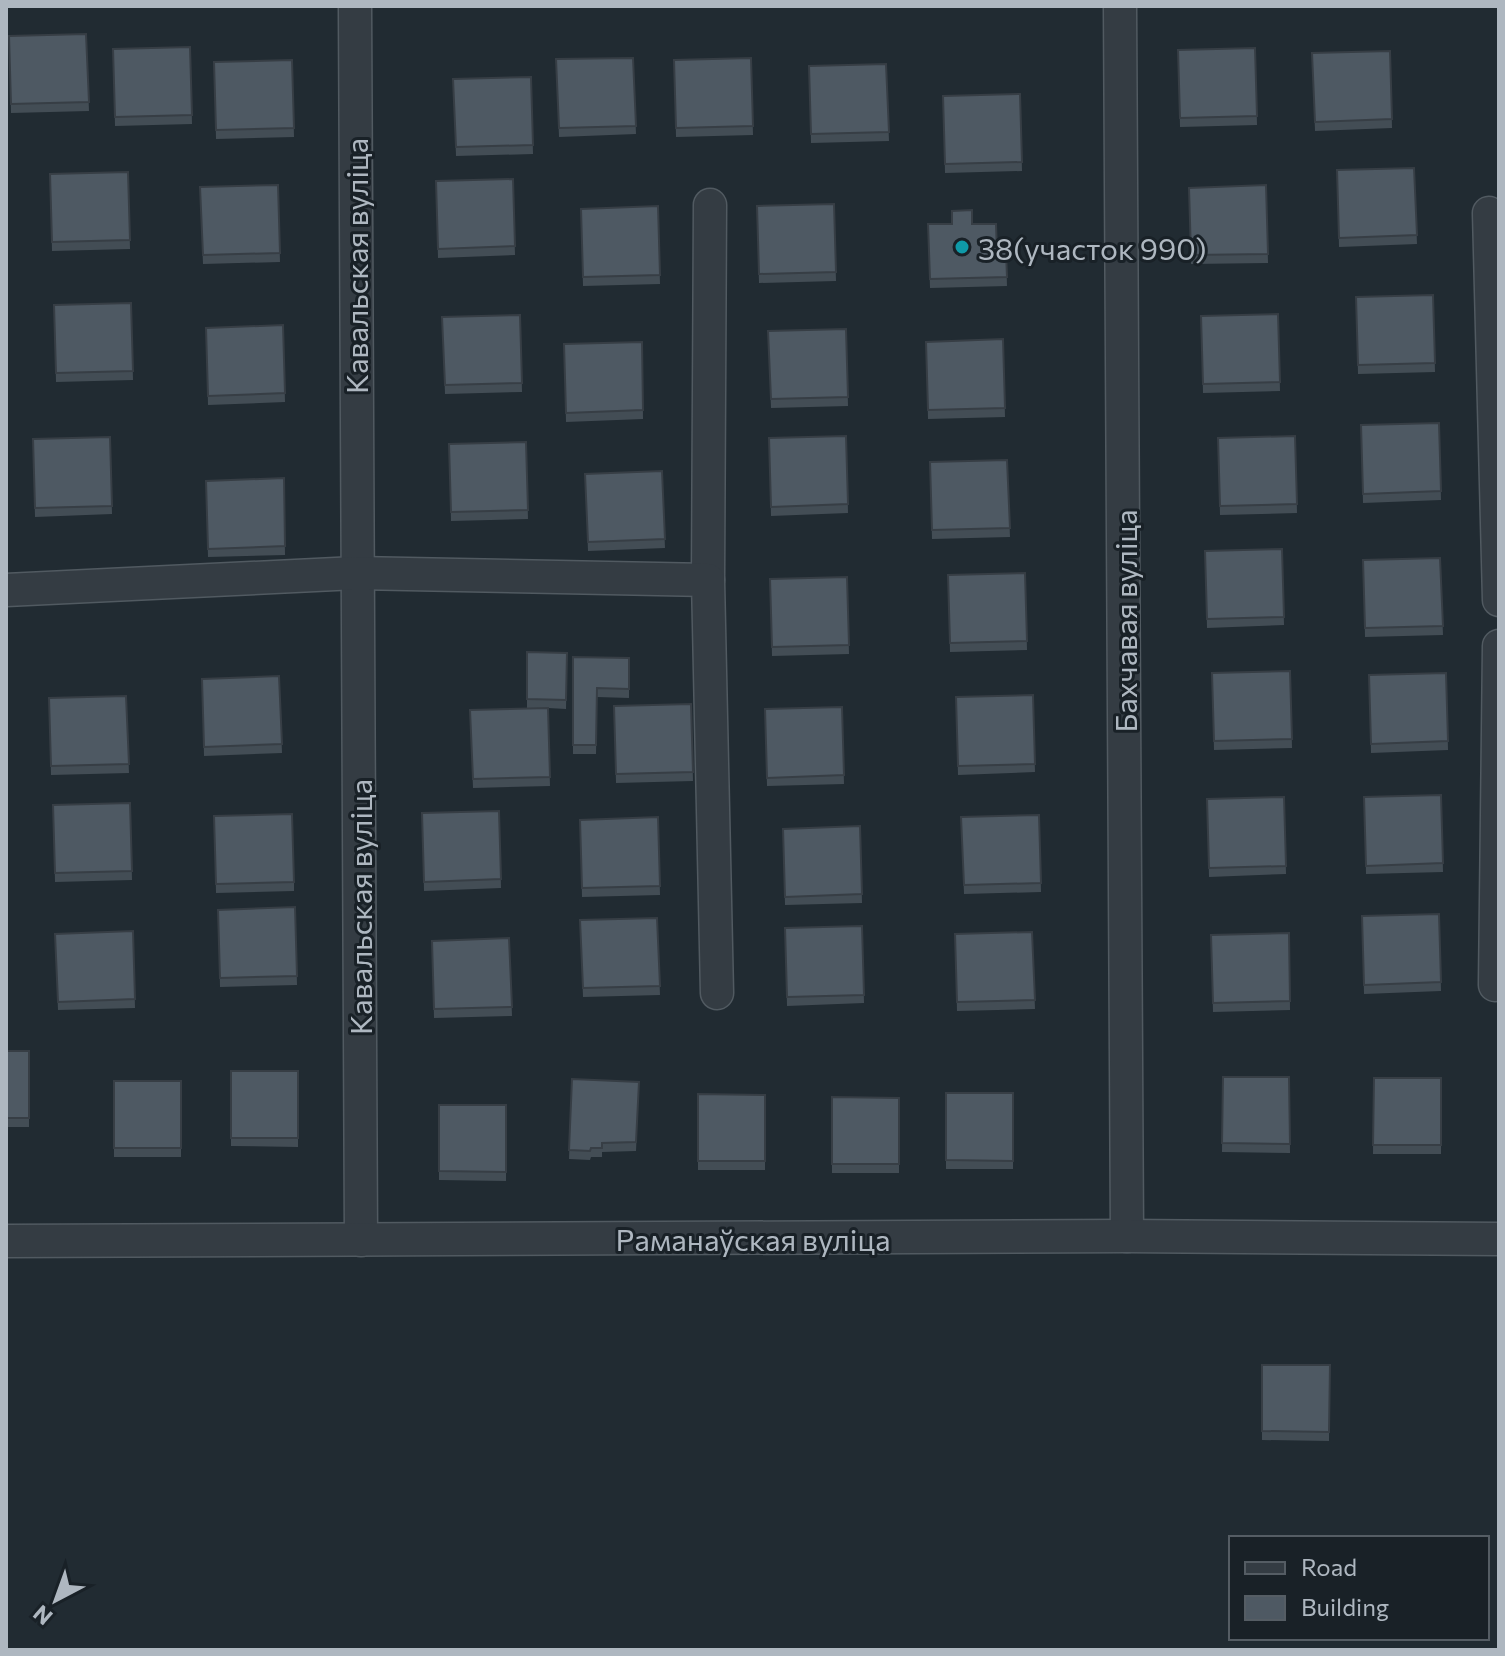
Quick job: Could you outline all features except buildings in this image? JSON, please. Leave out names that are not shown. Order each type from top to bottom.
[{"type":"street","name":"Кавальская вуліца","points":[[355,6],[361,1240]]},
{"type":"street","name":"Бахчавая вуліца","points":[[1120,6],[1127,1236]]},
{"type":"street","points":[[710,205],[708,580],[717,993]]},
{"type":"street","points":[[1489,213],[1499,600]]},
{"type":"street","points":[[6,590],[356,573],[708,580]]},
{"type":"street","points":[[1495,985],[1499,646]]},
{"type":"street","name":"Раманаўская вуліца","points":[[6,1241],[1127,1236],[1499,1239]]},
{"type":"place","name":"38(участок 990)","points":[[962,247]]}]
